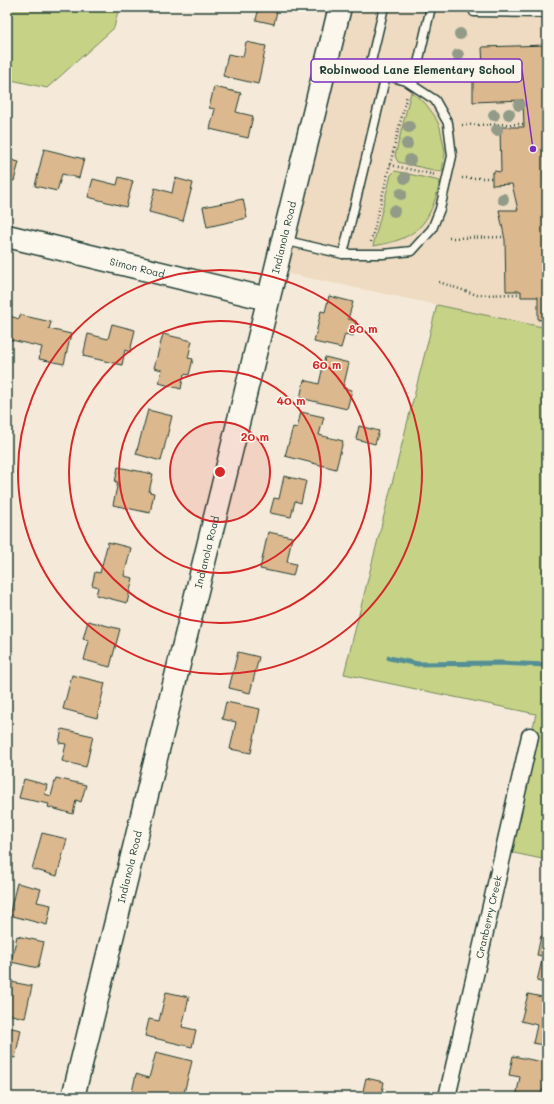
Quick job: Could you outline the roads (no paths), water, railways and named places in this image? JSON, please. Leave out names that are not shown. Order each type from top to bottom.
[{"type":"street","name":"Indianola Road","points":[[73,1097],[340,7]]},
{"type":"street","name":"Simon Road","points":[[7,236],[268,298]]},
{"type":"street","name":"Cranberry Creek","points":[[446,1097],[530,736]]},
{"type":"lane","points":[[369,70],[384,7]]},
{"type":"lane","points":[[411,84],[431,7]]},
{"type":"lane","points":[[474,12],[520,10],[547,13]]},
{"type":"lane","points":[[282,240],[343,254],[383,254],[412,251],[432,229],[440,208],[452,156],[448,123],[436,100],[406,81],[369,70],[326,62]]},
{"type":"lane","points":[[343,254],[386,75]]},
{"type":"waterway","points":[[389,658],[418,664],[500,663],[547,665]]},
{"type":"place","name":"Robinwood Lane Elementary School","points":[[533,149]]}]
